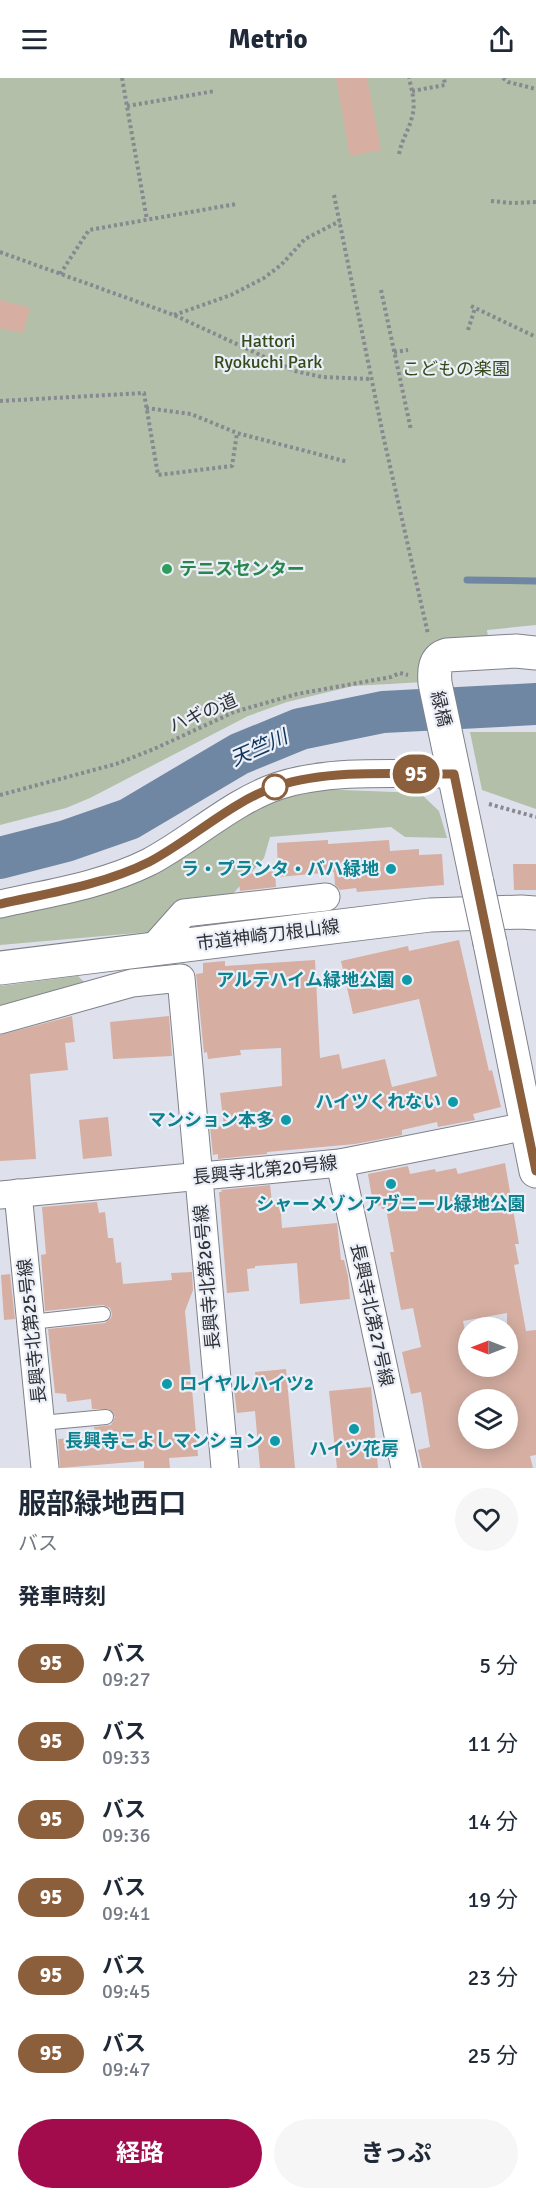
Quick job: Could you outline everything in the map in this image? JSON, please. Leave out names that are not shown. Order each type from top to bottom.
[{"type":"street","points":[[430,663],[479,652],[536,653]]},
{"type":"street","name":"緑橋","points":[[430,663],[448,736],[536,1171]]},
{"type":"street","points":[[0,904],[86,884],[148,862],[248,800],[278,786],[296,781],[347,775],[454,774]]},
{"type":"street","points":[[152,949],[184,913],[326,897]]},
{"type":"street","name":"市道神崎刀根山線","points":[[0,968],[430,915],[536,913]]},
{"type":"street","name":"長興寺北第26号線","points":[[0,1020],[132,982],[181,978],[225,1468]]},
{"type":"street","name":"長興寺北第20号線","points":[[9,1194],[340,1163],[526,1126]]},
{"type":"street","name":"長興寺北第27号線","points":[[340,1163],[405,1468]]},
{"type":"street","name":"長興寺北第25号線","points":[[9,1194],[31,1322],[45,1468]]},
{"type":"lane","points":[[31,1322],[103,1314]]},
{"type":"lane","points":[[41,1423],[106,1417]]},
{"type":"path","points":[[122,78],[147,220]]},
{"type":"path","points":[[399,154],[402,138],[413,116],[414,100],[409,78]]},
{"type":"path","points":[[412,91],[445,85],[444,78]]},
{"type":"path","points":[[503,78],[508,82],[536,89]]},
{"type":"path","points":[[127,106],[215,91]]},
{"type":"path","points":[[334,195],[371,380],[427,631],[430,663]]},
{"type":"path","points":[[491,201],[536,202]]},
{"type":"path","points":[[60,274],[89,230],[236,204]]},
{"type":"path","points":[[174,315],[231,295],[264,278],[281,265],[305,239],[340,221]]},
{"type":"path","points":[[0,252],[174,315],[295,371],[322,377],[371,380]]},
{"type":"path","points":[[381,290],[411,430]]},
{"type":"path","points":[[468,330],[473,307],[536,337]]},
{"type":"path","points":[[394,352],[408,350]]},
{"type":"path","points":[[0,401],[144,393],[158,475],[232,466],[237,433]]},
{"type":"path","points":[[146,408],[191,414],[237,433],[348,462]]},
{"type":"path","name":"ハギの道","points":[[0,795],[116,764],[154,750],[234,712],[297,694],[391,677],[430,663]]},
{"type":"path","points":[[486,803],[536,817]]},
{"type":"green space","name":"Hattori Ryokuchi Park","points":[[0,78],[536,78],[536,625],[487,630],[488,637],[424,682],[353,686],[287,702],[248,716],[90,798],[66,808],[0,825]]},
{"type":"green space","points":[[470,732],[536,732],[536,809],[482,790]]},
{"type":"green space","points":[[316,789],[420,793],[439,811],[447,838],[405,837],[391,827],[270,837],[264,858],[231,896],[178,905],[149,932],[0,945],[0,916],[249,807]]},
{"type":"green space","points":[[78,976],[86,984],[0,1006],[0,986]]},
{"type":"building","points":[[336,78],[367,78],[381,150],[350,156]]},
{"type":"building","points":[[0,300],[30,308],[23,333],[0,328]]},
{"type":"building","name":"ラ・プランタ・バハ緑地","points":[[328,840],[328,844],[389,840],[390,851],[419,849],[419,855],[442,854],[444,885],[357,892],[356,888],[340,890],[335,885],[334,872],[278,877],[277,843]]},
{"type":"building","points":[[513,864],[536,864],[536,890],[514,890]]},
{"type":"building","points":[[275,871],[276,887],[240,891],[238,875]]},
{"type":"building","points":[[459,940],[489,1071],[492,1070],[501,1107],[473,1114],[475,1120],[438,1127],[437,1122],[402,1130],[402,1135],[355,1144],[218,1159],[218,1154],[213,1155],[210,1127],[224,1126],[220,1093],[282,1086],[281,1048],[240,1050],[241,1055],[208,1059],[207,1052],[204,1053],[196,974],[203,973],[203,963],[225,961],[225,966],[315,960],[320,1058],[339,1054],[342,1069],[385,1059],[392,1087],[437,1076],[419,999],[353,1014],[341,961],[408,946],[409,951]]},
{"type":"building","points":[[72,1016],[75,1042],[65,1043],[68,1070],[30,1074],[36,1159],[0,1161],[0,1035]]},
{"type":"building","points":[[169,1016],[172,1056],[113,1059],[110,1022]]},
{"type":"building","points":[[108,1117],[112,1156],[83,1159],[79,1120]]},
{"type":"building","points":[[505,1163],[519,1244],[515,1244],[519,1264],[514,1265],[526,1331],[536,1330],[536,1455],[530,1456],[533,1468],[422,1468],[418,1450],[430,1447],[421,1392],[411,1394],[402,1352],[421,1347],[413,1308],[401,1310],[390,1252],[394,1252],[386,1209],[382,1209],[381,1205],[378,1206],[376,1197],[372,1198],[368,1174],[408,1166],[410,1174],[456,1168],[458,1174]]},
{"type":"building","points":[[270,1185],[272,1201],[280,1200],[282,1228],[337,1223],[341,1260],[344,1260],[348,1276],[350,1299],[300,1304],[297,1263],[255,1266],[255,1268],[247,1269],[249,1291],[227,1293],[219,1192]]},
{"type":"building","points":[[97,1202],[99,1213],[105,1212],[108,1238],[113,1238],[116,1263],[121,1262],[123,1284],[172,1280],[171,1273],[192,1272],[193,1290],[185,1311],[198,1456],[169,1458],[170,1468],[144,1468],[144,1461],[60,1468],[58,1439],[95,1436],[94,1427],[111,1425],[115,1417],[109,1409],[92,1409],[91,1399],[67,1402],[66,1394],[55,1393],[48,1329],[105,1323],[112,1314],[110,1308],[103,1305],[45,1311],[41,1255],[46,1254],[42,1207]]},
{"type":"building","points":[[10,1274],[15,1319],[4,1320],[1,1275]]},
{"type":"building","name":"長興寺こよしマンション","points":[[286,1369],[295,1468],[260,1468],[255,1411],[237,1413],[234,1389],[251,1387],[251,1383],[256,1382],[255,1372]]},
{"type":"building","name":"ハイツ花房","points":[[371,1387],[378,1468],[337,1468],[329,1391]]},
{"type":"waterway","points":[[467,580],[536,581]]},
{"type":"waterway","name":"天竺川","points":[[0,858],[66,841],[129,819],[239,754],[300,729],[383,712],[536,704]]},
{"type":"bus line","name":"95","points":[[0,904],[120,874],[148,862],[251,798],[278,786],[296,781],[347,775],[454,774],[536,1171]]},
{"type":"place","name":"テニスセンター","points":[[167,569]]},
{"type":"place","name":"ラ・プランタ・バハ緑地","points":[[391,869]]},
{"type":"place","name":"アルテハイム緑地公園","points":[[407,980]]},
{"type":"place","name":"ハイツくれない","points":[[453,1102]]},
{"type":"place","name":"マンション本多","points":[[286,1120]]},
{"type":"place","name":"シャーメゾンアヴニール緑地公園","points":[[391,1184]]},
{"type":"place","name":"ロイヤルハイツ2","points":[[167,1384]]},
{"type":"place","name":"ハイツ花房","points":[[354,1429]]},
{"type":"place","name":"長興寺こよしマンション","points":[[275,1441]]},
{"type":"park label","name":"こどもの楽園","points":[[456,369]]}]
